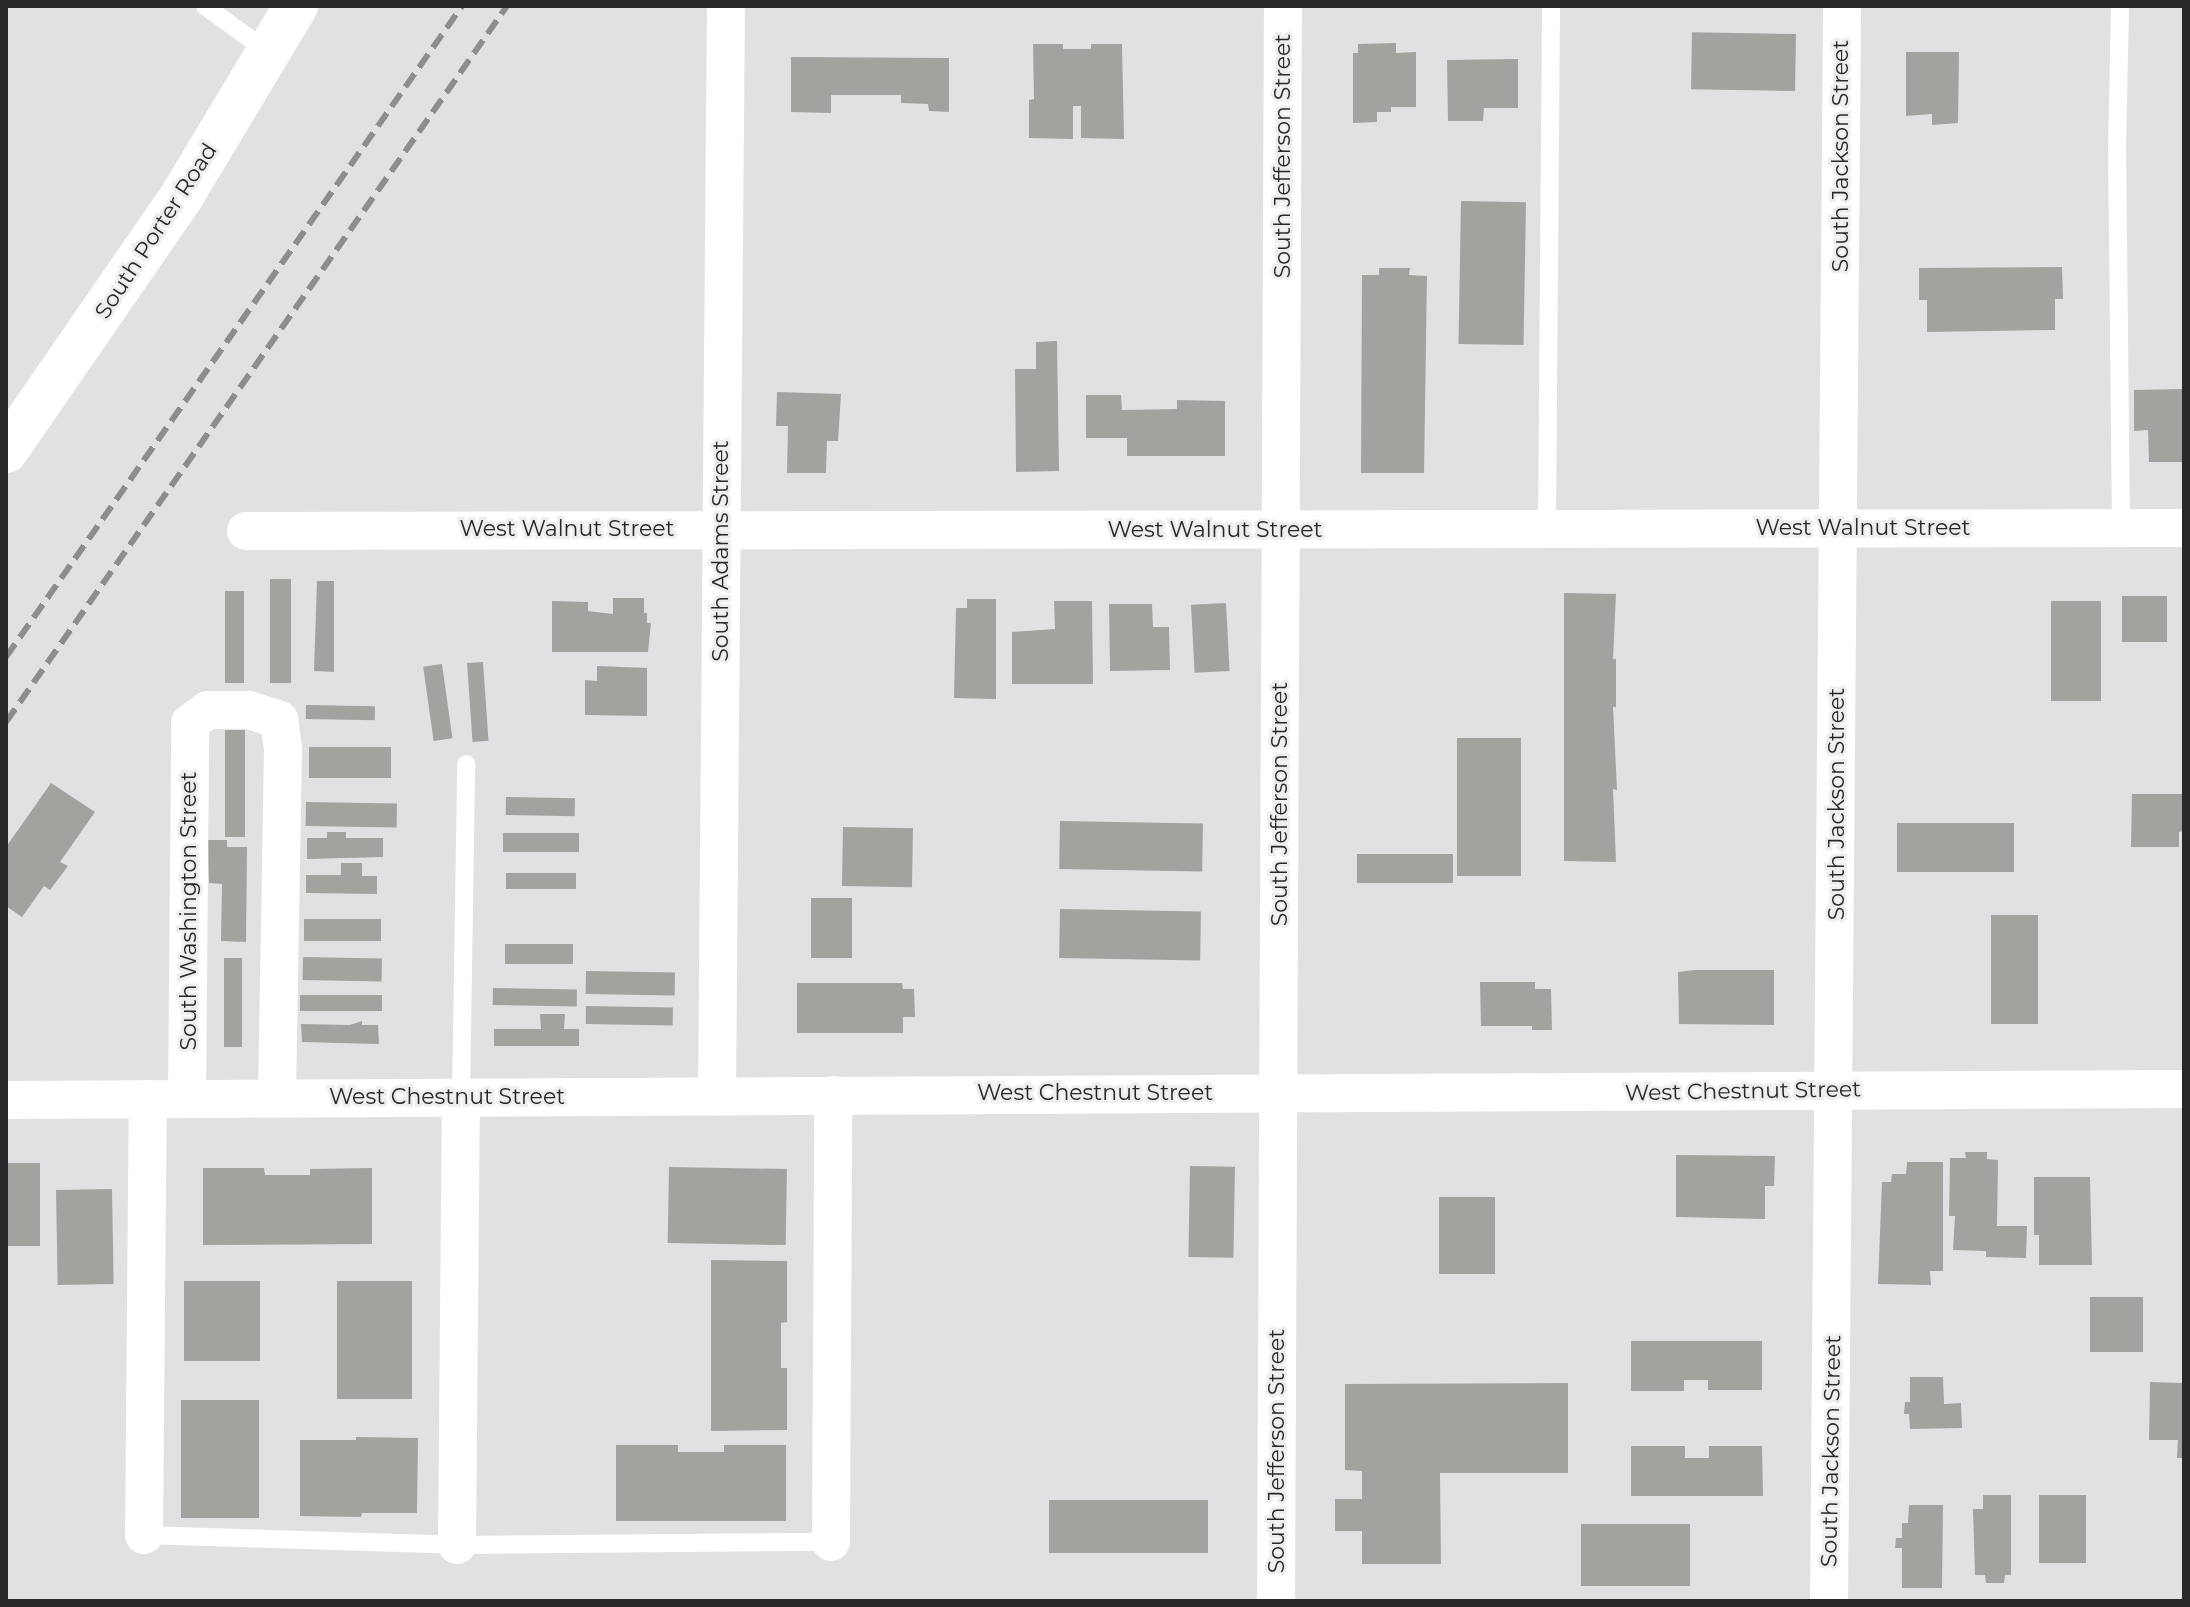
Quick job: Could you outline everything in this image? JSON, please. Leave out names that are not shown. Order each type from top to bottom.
[{"type":"street","name":"South Adams Street","points":[[717,1095],[726,6]]},
{"type":"street","name":"South Jefferson Street","points":[[1276,1601],[1283,6]]},
{"type":"street","name":"South Jackson Street","points":[[1829,1601],[1842,6]]},
{"type":"street","name":"South Porter Road","points":[[6,451],[183,194],[296,7]]},
{"type":"street","name":"West Walnut Street","points":[[246,531],[1281,530],[1547,526],[2184,528]]},
{"type":"street","name":"South Washington Street","points":[[187,1099],[190,723],[208,710],[249,710],[279,720],[283,750],[277,1098]]},
{"type":"street","name":"West Chestnut Street","points":[[6,1100],[2184,1089]]},
{"type":"street","points":[[831,1542],[833,1095]]},
{"type":"street","points":[[457,1545],[461,1097]]},
{"type":"street","points":[[144,1535],[148,1099]]},
{"type":"lane","points":[[205,6],[270,54]]},
{"type":"lane","points":[[1547,526],[1551,6]]},
{"type":"lane","points":[[2120,6],[2117,205],[2121,527]]},
{"type":"lane","points":[[461,1097],[466,764]]},
{"type":"lane","points":[[144,1535],[457,1545],[831,1542]]},
{"type":"building","points":[[1692,32],[1796,34],[1795,91],[1691,89]]},
{"type":"building","points":[[1396,43],[1396,53],[1416,52],[1416,107],[1391,107],[1391,112],[1377,112],[1377,122],[1353,123],[1353,53],[1358,53],[1358,44]]},
{"type":"building","points":[[1033,44],[1063,44],[1063,49],[1091,49],[1091,44],[1122,44],[1124,139],[1081,138],[1081,106],[1073,106],[1073,139],[1029,138],[1029,100],[1034,99]]},
{"type":"building","points":[[1906,52],[1959,52],[1958,123],[1932,125],[1932,114],[1906,116]]},
{"type":"building","points":[[791,57],[949,58],[949,112],[929,111],[928,104],[901,103],[901,95],[831,95],[831,113],[791,112]]},
{"type":"building","points":[[1518,59],[1518,108],[1484,108],[1483,121],[1448,121],[1447,60]]},
{"type":"building","points":[[1461,201],[1526,202],[1523,345],[1459,344]]},
{"type":"building","points":[[2062,267],[2063,299],[2055,299],[2055,330],[1927,332],[1927,300],[1919,300],[1919,268]]},
{"type":"building","points":[[1379,268],[1410,268],[1409,275],[1427,276],[1424,473],[1361,473],[1362,275],[1379,275]]},
{"type":"building","points":[[1057,341],[1059,471],[1016,472],[1015,369],[1036,369],[1036,342]]},
{"type":"building","points":[[2184,389],[2184,462],[2149,462],[2148,430],[2134,431],[2134,390]]},
{"type":"building","points":[[777,392],[841,394],[838,441],[827,441],[826,473],[787,473],[788,426],[776,426]]},
{"type":"building","points":[[1086,395],[1121,395],[1122,410],[1177,409],[1177,400],[1225,401],[1225,456],[1127,456],[1127,438],[1086,438]]},
{"type":"building","points":[[270,579],[291,579],[291,683],[270,683]]},
{"type":"building","points":[[317,581],[334,581],[334,672],[314,671]]},
{"type":"building","points":[[225,591],[244,591],[244,683],[225,683]]},
{"type":"building","points":[[1564,593],[1616,594],[1613,659],[1616,659],[1616,707],[1613,707],[1617,790],[1613,789],[1616,862],[1564,861]]},
{"type":"building","points":[[2122,596],[2167,596],[2167,642],[2122,642]]},
{"type":"building","points":[[613,598],[644,598],[644,613],[647,613],[647,623],[651,623],[648,652],[552,652],[552,601],[588,602],[588,611],[613,614]]},
{"type":"building","points":[[967,599],[996,599],[996,699],[954,698],[956,608],[967,608]]},
{"type":"building","points":[[1054,601],[1092,601],[1093,684],[1012,684],[1012,632],[1055,629]]},
{"type":"building","points":[[2051,601],[2101,601],[2101,701],[2051,701]]},
{"type":"building","points":[[1226,603],[1230,671],[1195,673],[1191,605]]},
{"type":"building","points":[[1109,604],[1152,604],[1153,627],[1169,627],[1170,670],[1110,671]]},
{"type":"building","points":[[483,662],[489,741],[473,742],[467,663]]},
{"type":"building","points":[[442,664],[452,738],[434,741],[423,667]]},
{"type":"building","points":[[597,666],[647,668],[647,716],[585,715],[585,680],[597,681]]},
{"type":"building","points":[[306,705],[375,706],[375,720],[306,719]]},
{"type":"building","points":[[225,730],[245,730],[245,837],[225,837]]},
{"type":"building","points":[[1457,738],[1521,738],[1521,876],[1457,876]]},
{"type":"building","points":[[309,747],[391,747],[391,778],[309,778]]},
{"type":"building","points":[[51,783],[95,812],[60,862],[68,866],[50,890],[44,886],[22,917],[6,906],[6,847]]},
{"type":"building","points":[[2132,794],[2184,794],[2184,831],[2179,832],[2179,847],[2131,847]]},
{"type":"building","points":[[506,797],[575,798],[575,816],[506,815]]},
{"type":"building","points":[[306,802],[397,804],[397,828],[306,826]]},
{"type":"building","points":[[1060,821],[1203,823],[1202,871],[1059,869]]},
{"type":"building","points":[[1897,823],[2014,823],[2014,872],[1897,872]]},
{"type":"building","points":[[843,827],[913,828],[912,887],[842,886]]},
{"type":"building","points":[[327,832],[346,832],[346,838],[383,838],[383,857],[307,859],[307,838],[327,838]]},
{"type":"building","points":[[503,833],[579,833],[579,852],[503,852]]},
{"type":"building","points":[[208,840],[227,840],[227,847],[247,847],[246,942],[221,941],[222,884],[209,883]]},
{"type":"building","points":[[1357,854],[1453,854],[1453,883],[1357,883]]},
{"type":"building","points":[[341,863],[362,863],[362,876],[377,876],[377,894],[306,893],[306,875],[341,875]]},
{"type":"building","points":[[506,873],[576,873],[576,889],[506,889]]},
{"type":"building","points":[[811,898],[852,898],[852,958],[811,958]]},
{"type":"building","points":[[1060,909],[1201,911],[1200,960],[1059,958]]},
{"type":"building","points":[[1991,915],[2038,915],[2038,1024],[1991,1024]]},
{"type":"building","points":[[304,919],[381,919],[381,941],[304,941]]},
{"type":"building","points":[[505,944],[573,944],[573,964],[505,964]]},
{"type":"building","points":[[303,957],[382,958],[382,981],[303,980]]},
{"type":"building","points":[[224,958],[242,958],[242,1047],[224,1047]]},
{"type":"building","points":[[1774,970],[1774,1025],[1679,1024],[1678,972]]},
{"type":"building","points":[[586,971],[675,973],[675,996],[586,994]]},
{"type":"building","points":[[1480,982],[1535,982],[1535,989],[1551,989],[1552,1030],[1532,1030],[1532,1026],[1481,1026]]},
{"type":"building","points":[[797,983],[902,983],[903,989],[914,989],[915,1017],[903,1017],[903,1033],[797,1033]]},
{"type":"building","points":[[493,988],[577,989],[577,1006],[493,1005]]},
{"type":"building","points":[[300,995],[382,995],[382,1011],[300,1011]]},
{"type":"building","points":[[586,1006],[673,1008],[673,1026],[586,1024]]},
{"type":"building","points":[[540,1014],[565,1014],[564,1029],[579,1029],[579,1046],[494,1046],[494,1029],[541,1029]]},
{"type":"building","points":[[362,1021],[362,1025],[378,1025],[379,1044],[302,1042],[301,1024],[350,1025]]},
{"type":"building","points":[[1965,1152],[1987,1152],[1987,1159],[1998,1160],[1997,1226],[2027,1226],[2026,1258],[1986,1257],[1986,1251],[1953,1250],[1955,1216],[1949,1216],[1950,1158],[1966,1158]]},
{"type":"building","points":[[1676,1155],[1775,1156],[1774,1186],[1765,1186],[1765,1219],[1676,1217]]},
{"type":"building","points":[[1907,1162],[1943,1162],[1943,1271],[1930,1271],[1931,1285],[1878,1284],[1882,1182],[1891,1182],[1892,1174],[1906,1174]]},
{"type":"building","points":[[6,1163],[40,1163],[40,1246],[6,1246]]},
{"type":"building","points":[[1190,1166],[1235,1167],[1233,1258],[1188,1257]]},
{"type":"building","points":[[669,1167],[787,1169],[786,1245],[668,1243]]},
{"type":"building","points":[[203,1168],[264,1168],[265,1175],[310,1175],[310,1169],[372,1168],[372,1244],[203,1245]]},
{"type":"building","points":[[2034,1177],[2090,1177],[2092,1265],[2039,1265],[2039,1235],[2034,1235]]},
{"type":"building","points":[[112,1189],[114,1284],[58,1285],[56,1190]]},
{"type":"building","points":[[1439,1197],[1495,1197],[1495,1274],[1439,1274]]},
{"type":"building","points":[[711,1260],[787,1261],[787,1322],[781,1323],[781,1368],[787,1368],[787,1430],[711,1431]]},
{"type":"building","points":[[184,1281],[260,1281],[260,1361],[184,1361]]},
{"type":"building","points":[[337,1281],[412,1281],[412,1399],[337,1399]]},
{"type":"building","points":[[2090,1297],[2143,1297],[2143,1352],[2090,1352]]},
{"type":"building","points":[[1631,1341],[1762,1341],[1762,1390],[1708,1390],[1708,1380],[1684,1380],[1684,1391],[1631,1391]]},
{"type":"building","points":[[1910,1377],[1943,1377],[1944,1404],[1961,1403],[1962,1428],[1910,1429],[1909,1414],[1904,1414],[1905,1402],[1910,1402]]},
{"type":"building","points":[[2150,1382],[2182,1383],[2184,1458],[2177,1458],[2178,1440],[2149,1440]]},
{"type":"building","points":[[1568,1383],[1568,1473],[1440,1473],[1441,1564],[1362,1564],[1362,1531],[1335,1531],[1335,1499],[1362,1499],[1362,1471],[1345,1470],[1345,1384]]},
{"type":"building","points":[[181,1400],[259,1400],[259,1518],[181,1518]]},
{"type":"building","points":[[356,1437],[418,1438],[417,1513],[362,1513],[361,1517],[300,1516],[300,1440],[356,1440]]},
{"type":"building","points":[[616,1445],[678,1445],[678,1452],[724,1452],[724,1445],[786,1445],[786,1521],[616,1521]]},
{"type":"building","points":[[1631,1446],[1685,1446],[1685,1458],[1709,1458],[1709,1446],[1762,1446],[1763,1496],[1631,1496]]},
{"type":"building","points":[[1983,1495],[2011,1495],[2011,1575],[2005,1575],[2004,1583],[1986,1583],[1985,1575],[1975,1575],[1973,1509],[1983,1509]]},
{"type":"building","points":[[2039,1495],[2086,1495],[2086,1563],[2039,1563]]},
{"type":"building","points":[[1049,1500],[1208,1500],[1208,1553],[1049,1553]]},
{"type":"building","points":[[1909,1505],[1943,1505],[1942,1588],[1902,1588],[1902,1548],[1895,1548],[1896,1538],[1902,1538],[1902,1523],[1908,1523]]},
{"type":"building","points":[[1581,1524],[1690,1524],[1690,1586],[1581,1586]]},
{"type":"railway","points":[[6,657],[462,6]]},
{"type":"railway","points":[[6,722],[507,6]]}]
